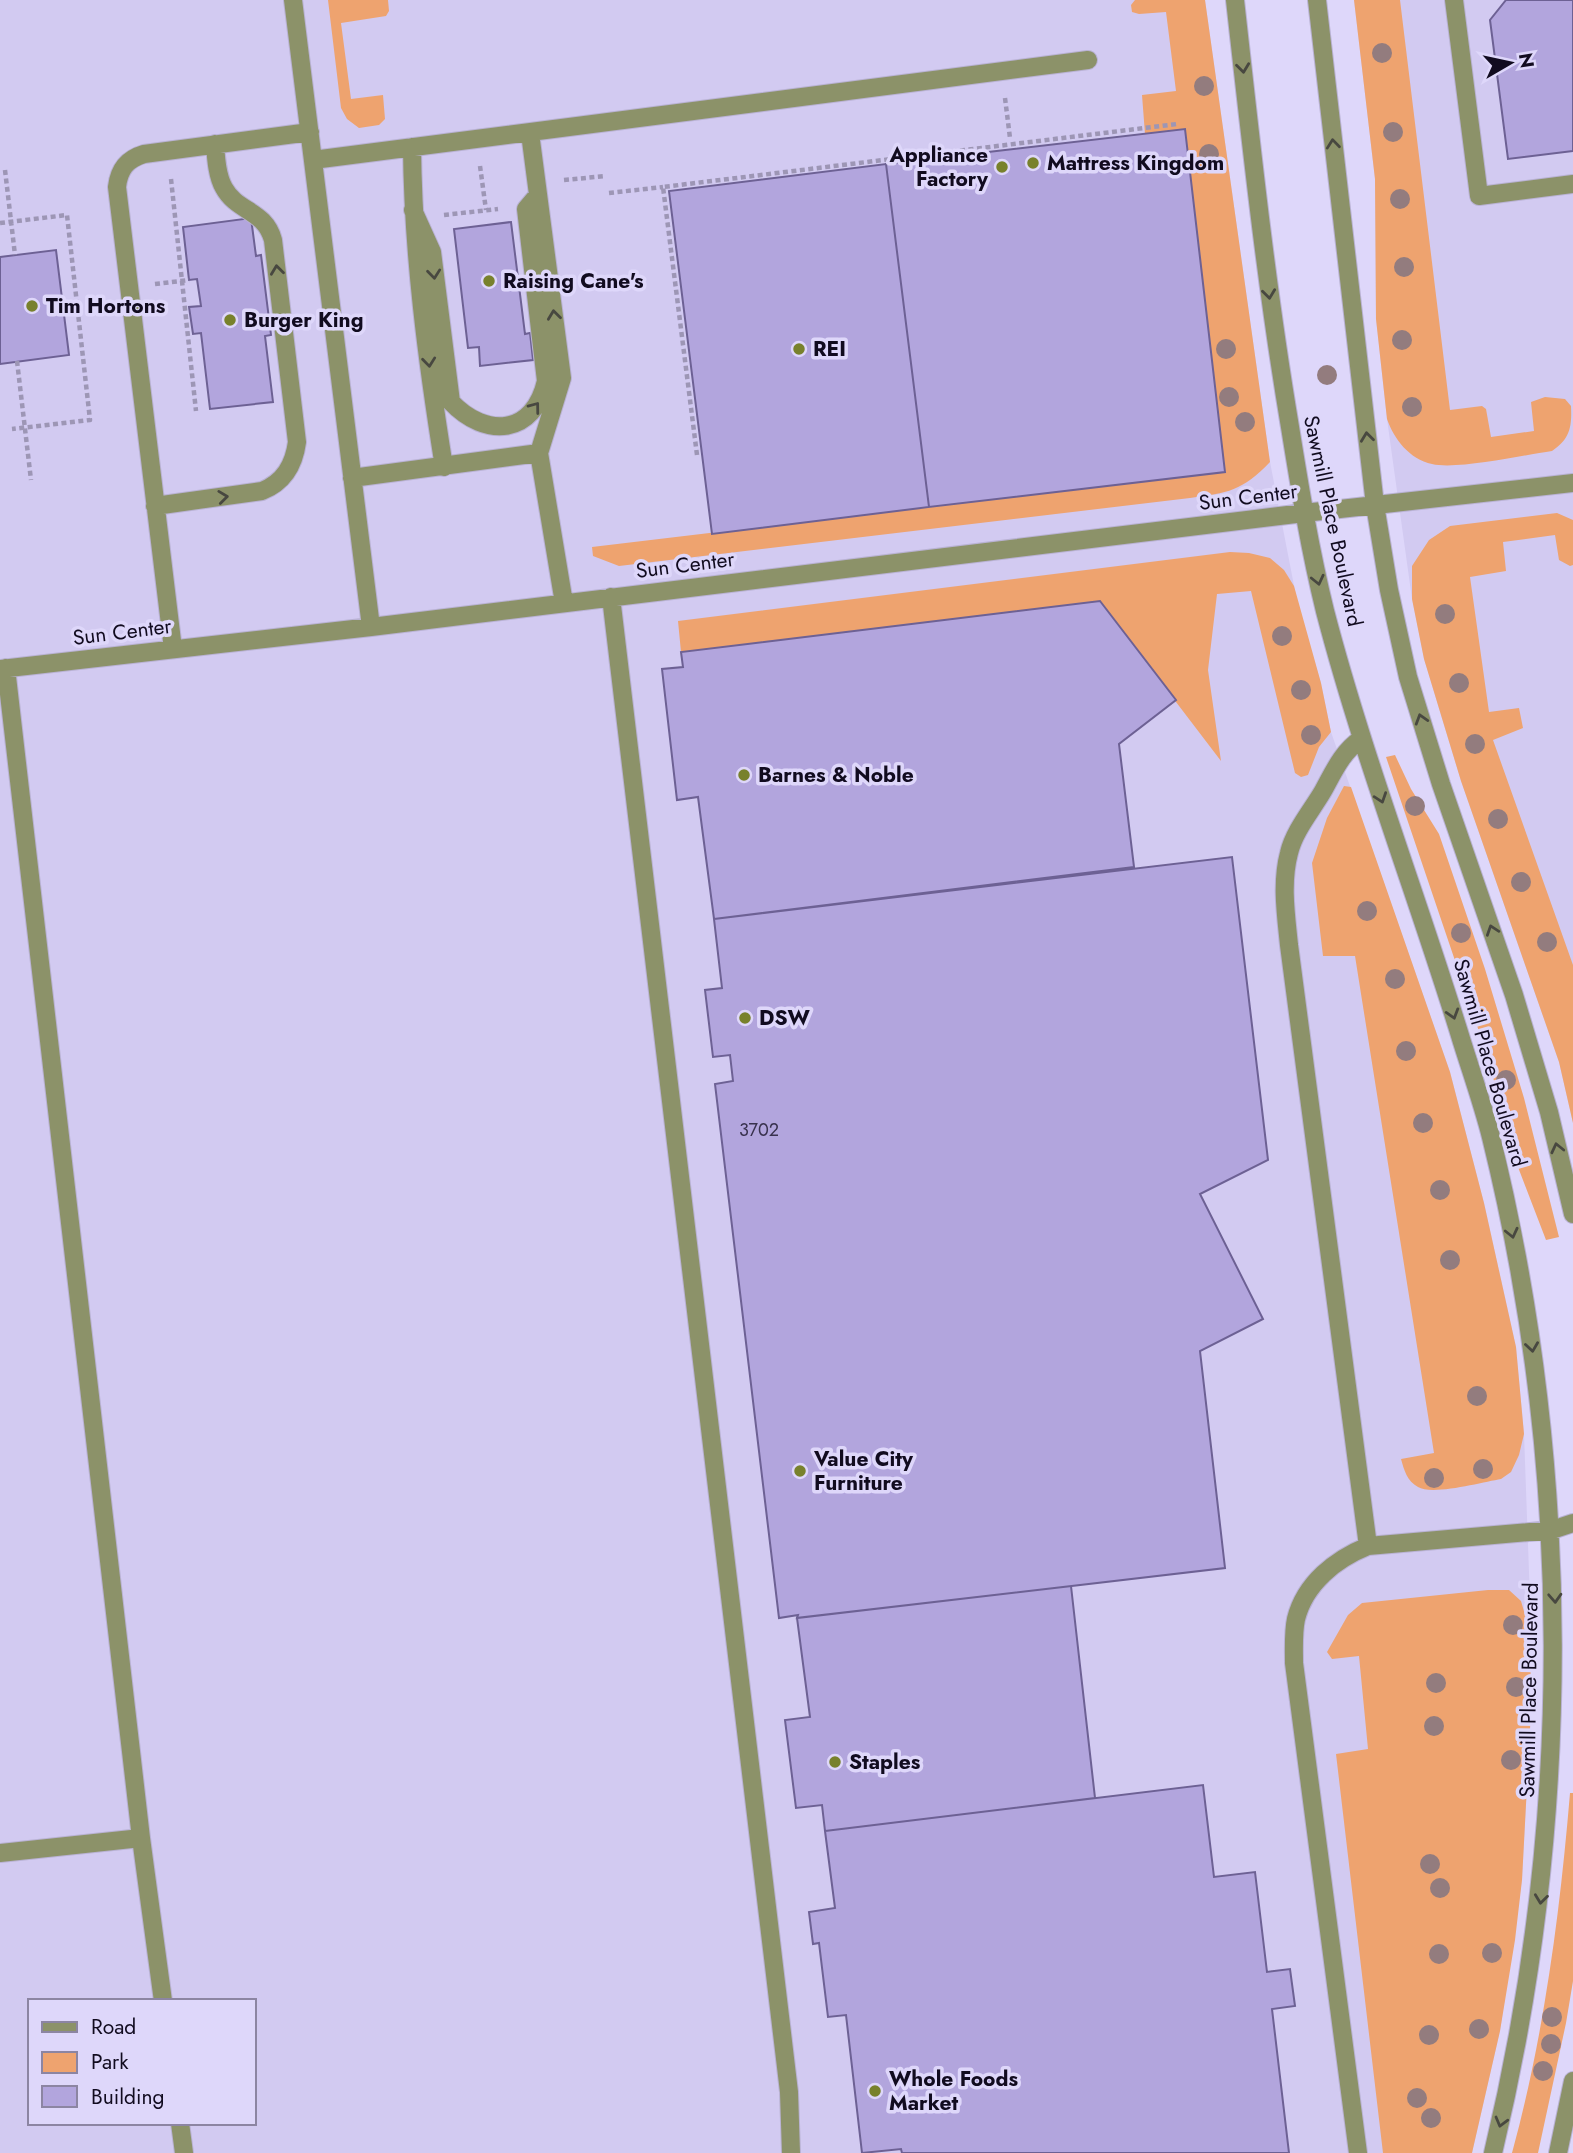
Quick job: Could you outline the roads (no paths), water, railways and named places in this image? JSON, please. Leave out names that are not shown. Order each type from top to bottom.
[{"type":"street","points":[[293,0],[371,627]]},
{"type":"street","name":"Sawmill Place Boulevard","points":[[1235,0],[1272,322],[1304,513],[1326,614],[1361,738],[1445,986],[1490,1135],[1523,1279],[1549,1470],[1557,1648],[1550,1829],[1532,1971],[1493,2153]]},
{"type":"street","name":"Sawmill Place Boulevard","points":[[1317,0],[1375,505],[1389,590],[1408,677],[1441,784],[1514,995],[1549,1112],[1573,1214]]},
{"type":"street","points":[[1454,0],[1479,196],[1573,184]]},
{"type":"street","points":[[313,160],[1088,60]]},
{"type":"street","points":[[173,649],[117,187],[122,168],[129,161],[145,154],[310,132]]},
{"type":"street","points":[[530,133],[562,378],[539,453],[564,603]]},
{"type":"street","points":[[155,506],[262,491],[284,477],[296,451],[274,240],[267,224],[236,202],[222,186],[215,144]]},
{"type":"street","points":[[412,147],[413,210],[431,380],[444,467]]},
{"type":"street","points":[[413,210],[432,252],[451,402],[463,415],[474,421],[509,425],[526,419],[542,398],[546,381],[526,209],[537,196]]},
{"type":"street","points":[[352,478],[539,453]]},
{"type":"street","name":"Sun Center","points":[[3,669],[1573,483]]},
{"type":"street","points":[[611,597],[787,2079],[791,2153]]},
{"type":"street","points":[[3,669],[141,1838],[163,1999]]},
{"type":"street","points":[[1361,738],[1337,763],[1297,834],[1289,852],[1284,889],[1290,959],[1368,1546]]},
{"type":"street","points":[[1357,2153],[1294,1663],[1296,1619],[1306,1595],[1322,1575],[1368,1546],[1552,1530],[1573,1523]]},
{"type":"street","points":[[0,1853],[141,1838]]},
{"type":"street","points":[[1558,2153],[1573,2081]]},
{"type":"street","points":[[180,2125],[184,2153]]},
{"type":"place","name":"Mattress Kingdom","points":[[1033,163]]},
{"type":"place","name":"Appliance Factory","points":[[1002,167]]},
{"type":"place","name":"Raising Cane's","points":[[489,281]]},
{"type":"place","name":"Tim Hortons","points":[[32,306]]},
{"type":"place","name":"Burger King","points":[[230,320]]},
{"type":"place","name":"REI","points":[[799,349]]},
{"type":"place","name":"Barnes & Noble","points":[[744,775]]},
{"type":"place","name":"DSW","points":[[745,1018]]},
{"type":"place","name":"Value City Furniture","points":[[800,1471]]},
{"type":"place","name":"Staples","points":[[835,1762]]},
{"type":"place","name":"Whole Foods Market","points":[[875,2091]]}]
